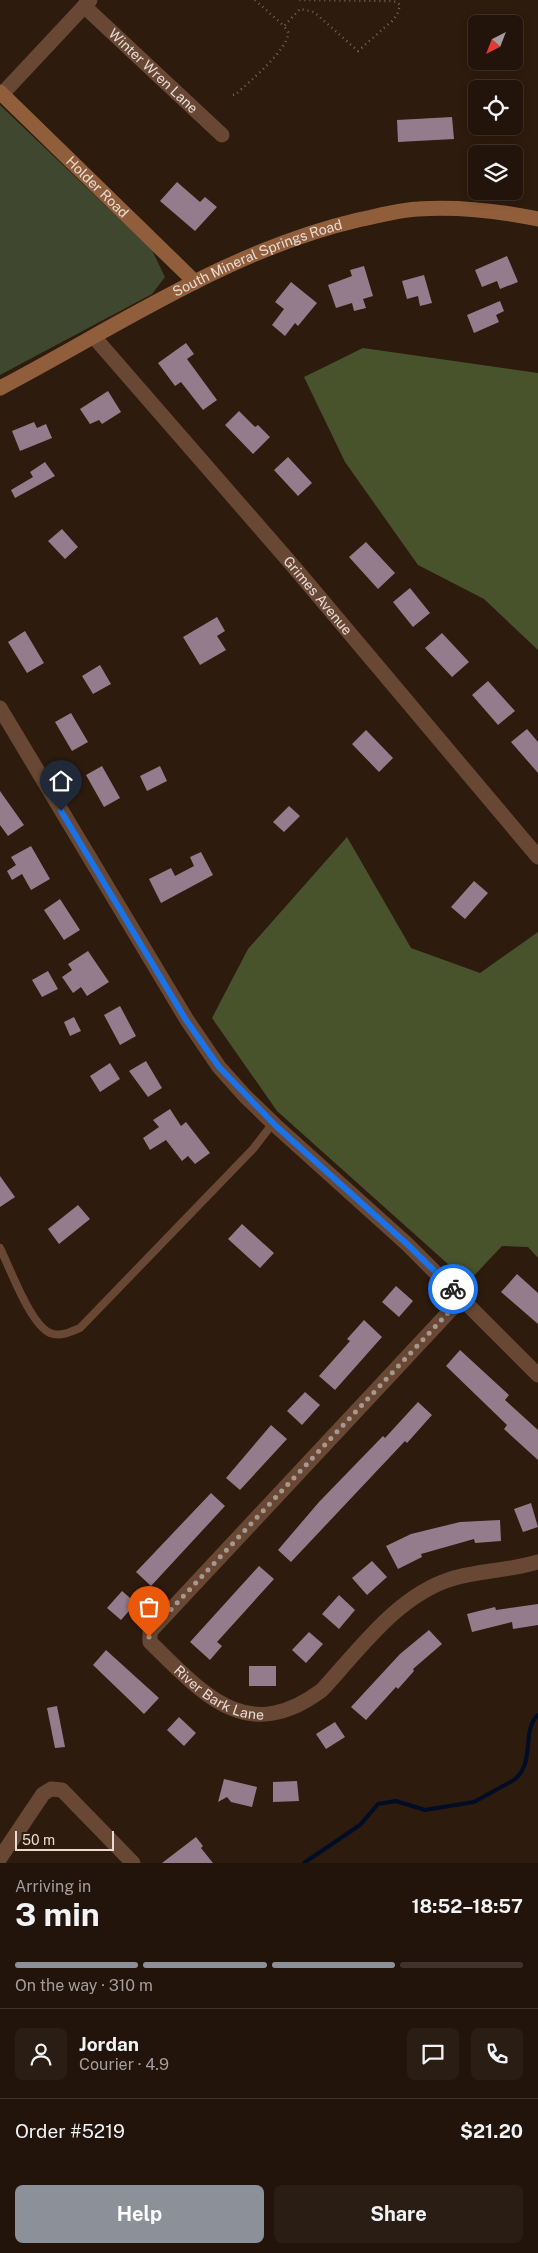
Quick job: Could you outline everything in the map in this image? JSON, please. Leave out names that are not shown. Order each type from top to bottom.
[{"type":"street","points":[[1,93],[87,3]]},
{"type":"street","name":"Winter Wren Lane","points":[[87,3],[222,135]]},
{"type":"street","name":"Holder Road","points":[[1,93],[195,282]]},
{"type":"street","name":"South Mineral Springs Road","points":[[0,388],[195,282],[261,251],[316,231],[395,212],[442,208],[496,212],[538,219]]},
{"type":"street","name":"Grimes Avenue","points":[[94,337],[288,560],[538,857]]},
{"type":"street","points":[[0,708],[186,1020],[219,1067],[273,1123],[407,1244],[538,1375]]},
{"type":"street","name":"River Bark Lane","points":[[462,1298],[150,1632],[150,1642],[203,1694],[217,1703],[249,1713],[280,1712],[308,1700],[322,1690],[399,1608],[416,1595],[434,1585],[454,1578],[538,1562]]},
{"type":"street","points":[[0,1858],[44,1794],[51,1789],[62,1790],[133,1863]]},
{"type":"lane","points":[[0,1248],[35,1320],[50,1333],[64,1335],[80,1328],[253,1149],[273,1123]]},
{"type":"path","points":[[233,95],[266,65],[287,42],[288,32],[284,26],[255,0]]},
{"type":"path","points":[[284,26],[300,9],[309,9],[358,51],[392,21],[397,15],[400,5],[397,2],[391,1],[299,0]]},
{"type":"green space","points":[[0,105],[152,250],[165,277],[152,294],[0,375]]},
{"type":"green space","points":[[363,348],[538,373],[538,650],[484,599],[418,565],[345,462],[304,377]]},
{"type":"green space","points":[[347,837],[411,948],[480,973],[538,932],[538,1258],[528,1247],[502,1246],[468,1282],[277,1111],[212,1018],[248,949]]},
{"type":"building","points":[[452,117],[454,139],[398,142],[397,120]]},
{"type":"building","points":[[177,182],[200,202],[205,197],[217,207],[195,231],[160,201]]},
{"type":"building","points":[[507,256],[518,282],[500,289],[497,281],[482,287],[475,270]]},
{"type":"building","points":[[364,266],[373,296],[363,299],[366,308],[354,311],[352,303],[336,308],[328,285],[352,276],[350,270]]},
{"type":"building","points":[[424,275],[432,303],[420,306],[418,296],[407,299],[402,281]]},
{"type":"building","points":[[291,282],[317,303],[298,326],[295,323],[285,336],[272,325],[284,309],[275,302]]},
{"type":"building","points":[[500,301],[504,311],[496,315],[499,322],[474,333],[467,315]]},
{"type":"building","points":[[186,343],[194,354],[187,359],[217,400],[203,410],[181,382],[175,386],[158,363]]},
{"type":"building","points":[[108,391],[121,412],[102,424],[99,420],[90,424],[80,409]]},
{"type":"building","points":[[239,411],[255,427],[258,425],[270,437],[253,454],[225,425]]},
{"type":"building","points":[[34,422],[37,428],[46,424],[52,438],[20,451],[12,431]]},
{"type":"building","points":[[288,457],[312,483],[298,496],[274,470]]},
{"type":"building","points":[[45,462],[55,476],[15,498],[11,490],[33,477],[30,472]]},
{"type":"building","points":[[62,529],[78,547],[65,559],[48,541]]},
{"type":"building","points":[[366,542],[395,573],[378,589],[349,557]]},
{"type":"building","points":[[410,588],[430,613],[413,627],[393,602]]},
{"type":"building","points":[[217,617],[225,631],[217,636],[226,650],[200,665],[183,637]]},
{"type":"building","points":[[25,631],[44,663],[27,673],[8,642]]},
{"type":"building","points":[[442,633],[469,662],[452,677],[425,648]]},
{"type":"building","points":[[100,665],[111,684],[93,694],[82,676]]},
{"type":"building","points":[[488,681],[515,711],[498,725],[472,695]]},
{"type":"building","points":[[71,713],[88,742],[72,751],[55,722]]},
{"type":"building","points":[[527,729],[538,742],[538,773],[511,742]]},
{"type":"building","points":[[366,730],[393,758],[379,772],[352,744]]},
{"type":"building","points":[[102,766],[120,798],[104,807],[86,775]]},
{"type":"building","points":[[160,766],[167,781],[147,791],[140,776]]},
{"type":"building","points":[[0,791],[24,825],[8,836],[0,825]]},
{"type":"building","points":[[289,806],[300,816],[284,832],[273,822]]},
{"type":"building","points":[[31,846],[50,879],[31,890],[22,874],[12,880],[7,871],[16,865],[11,857]]},
{"type":"building","points":[[201,852],[213,875],[161,903],[149,879],[171,868],[175,876],[194,866],[190,857]]},
{"type":"building","points":[[474,881],[488,893],[465,919],[451,907]]},
{"type":"building","points":[[60,899],[80,930],[64,940],[44,910]]},
{"type":"building","points":[[88,951],[109,982],[87,996],[81,987],[73,993],[62,977],[72,970],[68,964]]},
{"type":"building","points":[[48,971],[58,989],[42,997],[32,980]]},
{"type":"building","points":[[120,1006],[136,1036],[120,1045],[104,1015]]},
{"type":"building","points":[[74,1017],[81,1031],[70,1036],[64,1022]]},
{"type":"building","points":[[146,1061],[162,1088],[148,1097],[129,1071]]},
{"type":"building","points":[[110,1063],[120,1079],[100,1092],[90,1076]]},
{"type":"building","points":[[170,1109],[181,1126],[186,1122],[210,1153],[195,1164],[188,1156],[182,1161],[166,1140],[150,1150],[143,1138],[159,1127],[153,1120]]},
{"type":"building","points":[[0,1176],[15,1197],[0,1207]]},
{"type":"building","points":[[78,1205],[90,1219],[59,1244],[48,1229]]},
{"type":"building","points":[[242,1224],[274,1253],[260,1268],[228,1239]]},
{"type":"building","points":[[517,1274],[538,1293],[538,1324],[501,1292]]},
{"type":"building","points":[[396,1286],[413,1301],[399,1317],[382,1302]]},
{"type":"building","points":[[364,1320],[382,1337],[335,1390],[319,1376],[350,1341],[347,1339]]},
{"type":"building","points":[[460,1350],[509,1395],[505,1400],[538,1430],[538,1460],[504,1429],[507,1425],[446,1366]]},
{"type":"building","points":[[305,1392],[320,1405],[302,1425],[287,1411]]},
{"type":"building","points":[[418,1402],[432,1415],[291,1562],[278,1550],[319,1502],[383,1436],[385,1438]]},
{"type":"building","points":[[271,1425],[287,1439],[240,1490],[226,1478]]},
{"type":"building","points":[[211,1493],[225,1506],[151,1586],[136,1572]]},
{"type":"building","points":[[531,1503],[538,1527],[523,1532],[514,1509]]},
{"type":"building","points":[[500,1520],[501,1541],[475,1543],[474,1539],[421,1554],[422,1557],[398,1569],[386,1546],[411,1534],[460,1522]]},
{"type":"building","points":[[372,1561],[387,1577],[367,1595],[352,1578]]},
{"type":"building","points":[[259,1566],[274,1579],[217,1642],[222,1646],[210,1660],[190,1642]]},
{"type":"building","points":[[122,1591],[136,1603],[121,1620],[107,1608]]},
{"type":"building","points":[[339,1595],[355,1610],[339,1629],[322,1614]]},
{"type":"building","points":[[538,1604],[538,1625],[513,1629],[512,1622],[472,1632],[467,1614],[495,1607],[496,1610]]},
{"type":"building","points":[[429,1630],[442,1644],[413,1669],[414,1671],[398,1689],[396,1687],[366,1720],[351,1707],[400,1654]]},
{"type":"building","points":[[309,1632],[323,1644],[306,1663],[292,1650]]},
{"type":"building","points":[[106,1650],[159,1698],[144,1714],[93,1665]]},
{"type":"building","points":[[249,1666],[276,1666],[276,1686],[249,1686]]},
{"type":"building","points":[[57,1706],[65,1747],[55,1748],[47,1708]]},
{"type":"building","points":[[179,1717],[196,1733],[184,1746],[167,1730]]},
{"type":"building","points":[[335,1722],[345,1737],[326,1749],[316,1734]]},
{"type":"building","points":[[224,1779],[257,1787],[252,1807],[231,1802],[227,1797],[218,1802]]},
{"type":"building","points":[[297,1781],[299,1801],[273,1802],[273,1782]]},
{"type":"building","points":[[196,1837],[203,1846],[201,1848],[213,1863],[162,1863]]},
{"type":"waterway","points":[[304,1863],[360,1825],[378,1804],[396,1801],[425,1810],[474,1802],[514,1780],[521,1773],[525,1765],[530,1729],[538,1715]]},
{"type":"way so far","points":[[149,1637],[150,1632],[462,1298],[453,1289]]},
{"type":"route","points":[[61,811],[186,1020],[219,1067],[276,1126],[351,1192],[453,1289]]}]
